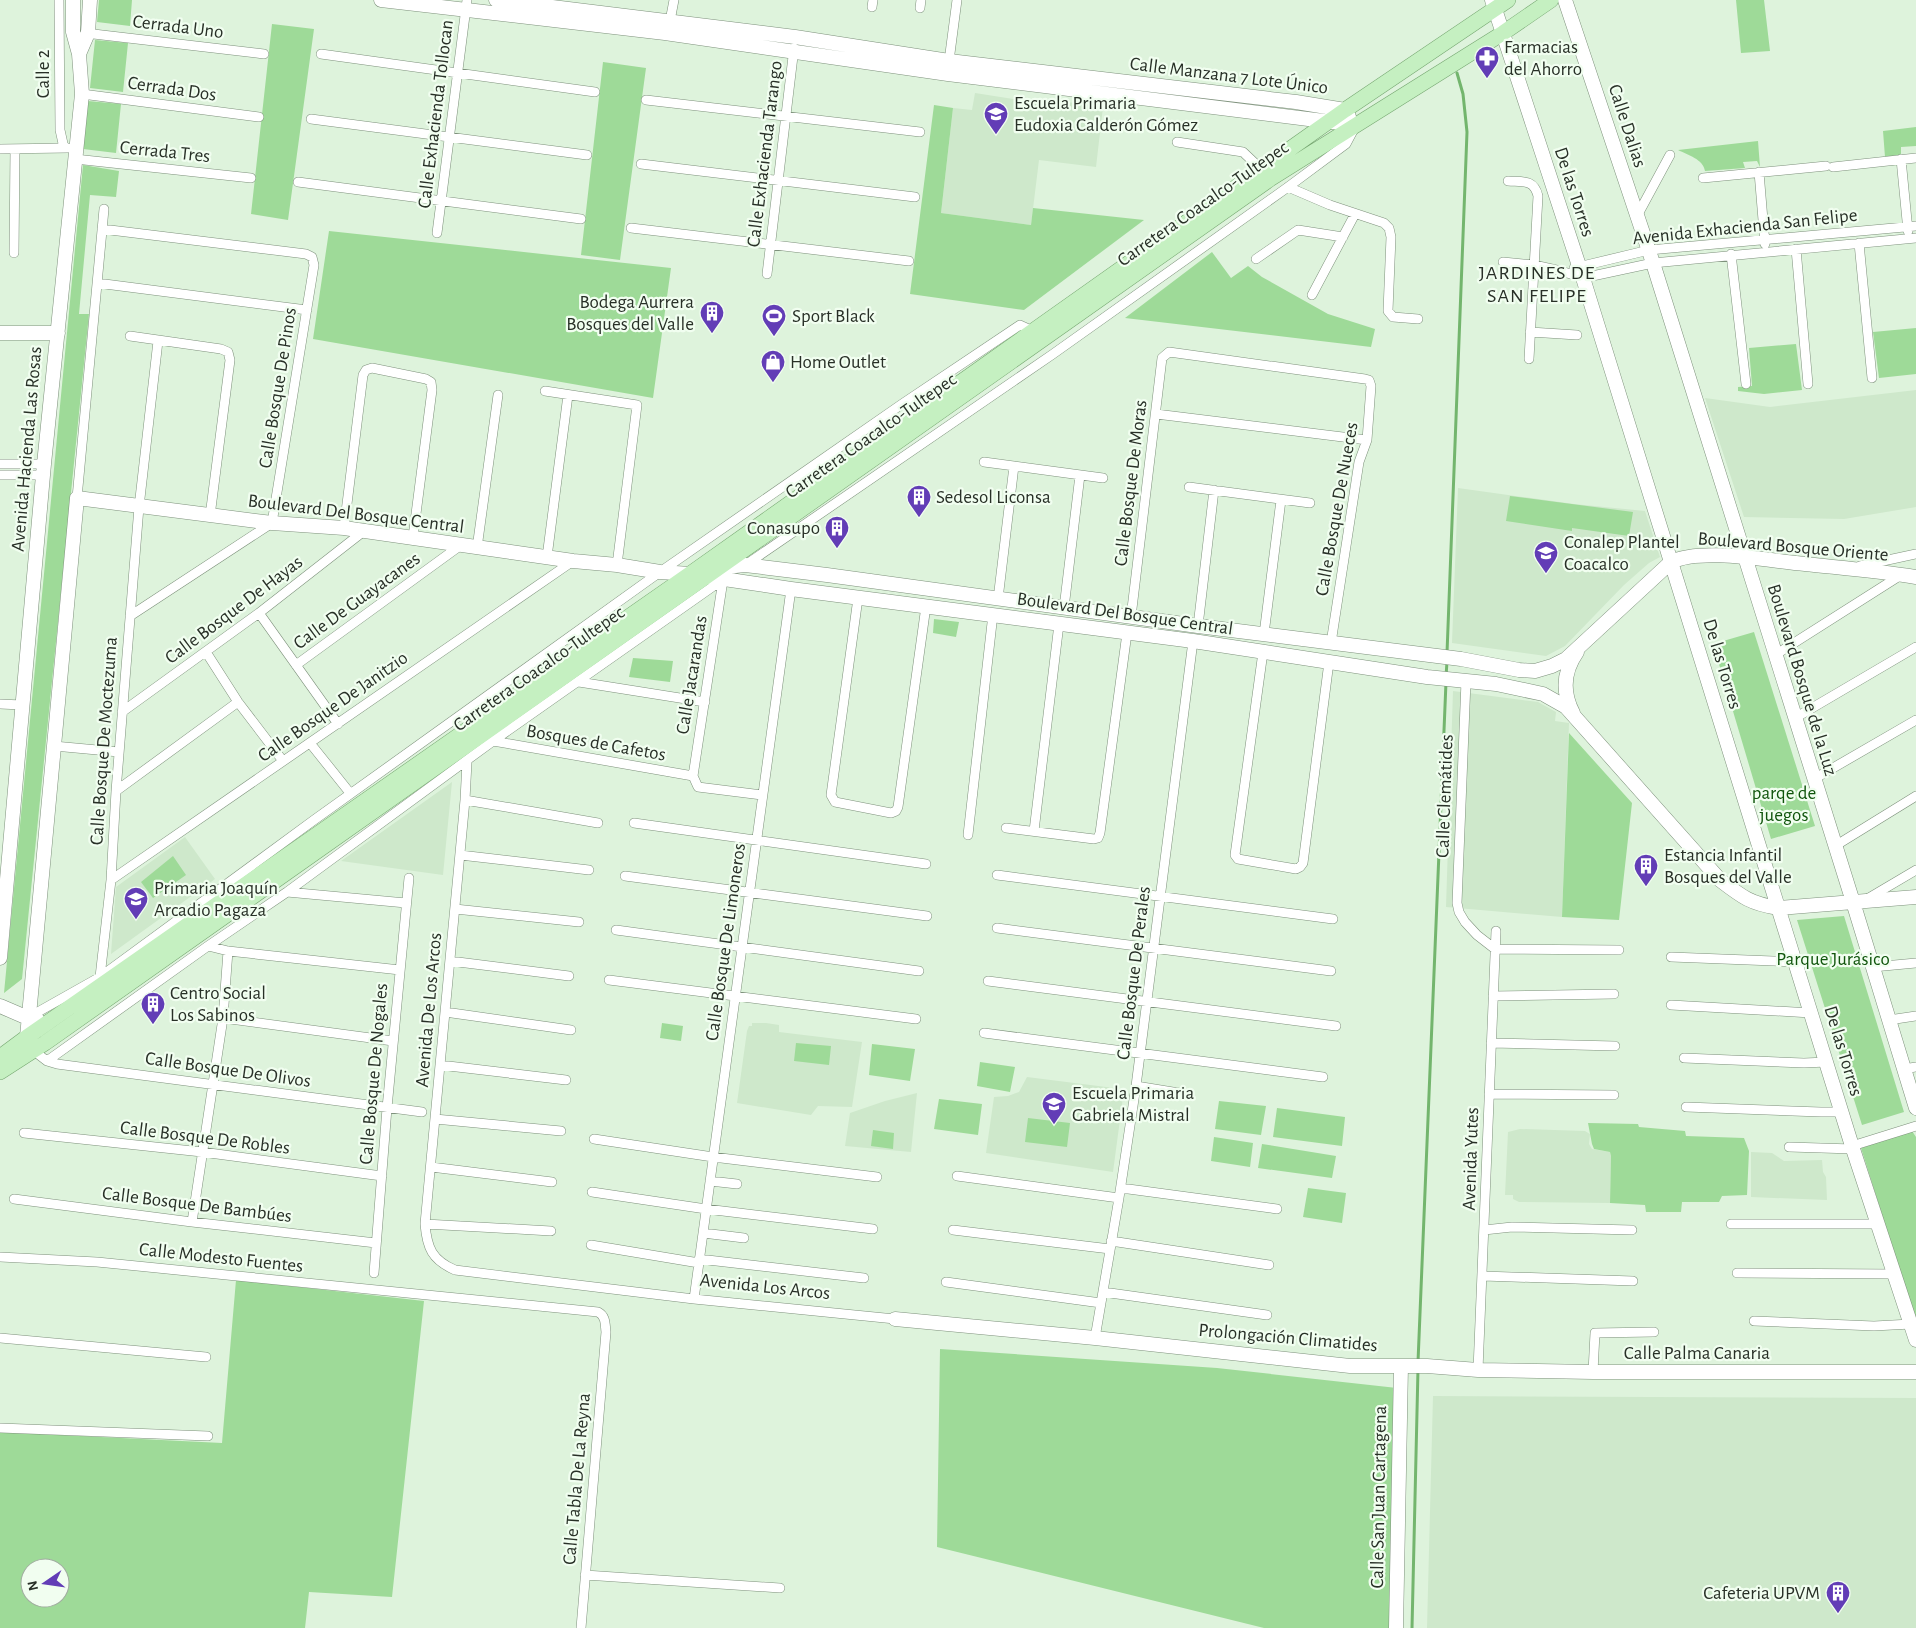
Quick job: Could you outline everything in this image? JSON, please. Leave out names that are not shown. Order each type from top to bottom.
[{"type":"main road","name":"Carretera Coacalco-Tultepec","points":[[0,1072],[34,1051],[1033,331],[1494,4],[1508,0]]},
{"type":"main road","name":"Carretera Coacalco-Tultepec","points":[[0,1057],[697,573],[721,573],[1262,185],[1503,33],[1551,0]]},
{"type":"street","name":"Calle 2","points":[[59,0],[60,130],[72,152]]},
{"type":"street","name":"Avenida Hacienda Las Rosas","points":[[0,958],[58,333],[72,152],[82,94],[79,54],[73,32],[72,0]]},
{"type":"street","name":"Avenida Hacienda Las Rosas","points":[[79,54],[88,33],[90,0]]},
{"type":"street","points":[[381,0],[670,21],[794,44]]},
{"type":"street","points":[[496,0],[543,12],[794,44]]},
{"type":"street","points":[[670,21],[674,0]]},
{"type":"street","points":[[949,61],[956,0]]},
{"type":"street","name":"Calle Dalias","points":[[1565,0],[1651,257]]},
{"type":"street","name":"De las Torres","points":[[1494,4],[1581,273],[1877,1224],[1916,1340]]},
{"type":"street","name":"Calle Exhacienda Tollocan","points":[[437,233],[466,5]]},
{"type":"street","name":"Cerrada Uno","points":[[73,32],[264,54]]},
{"type":"street","name":"Calle Manzana 7 Lote Único","points":[[794,44],[1356,125]]},
{"type":"street","name":"Calle Exhacienda Tarango","points":[[767,274],[794,44]]},
{"type":"street","points":[[320,54],[595,92]]},
{"type":"street","name":"Calle Manzana 7 Lote Único","points":[[893,59],[949,61],[1296,102],[1345,110],[1356,125]]},
{"type":"street","name":"Cerrada Dos","points":[[82,94],[259,117]]},
{"type":"street","points":[[646,100],[920,132]]},
{"type":"street","points":[[311,119],[587,156]]},
{"type":"street","points":[[745,565],[1061,349],[1288,187],[1346,144],[1356,125]]},
{"type":"street","points":[[1177,142],[1244,152],[1262,170]]},
{"type":"street","name":"Cerrada Tres","points":[[0,149],[72,152],[251,178]]},
{"type":"street","points":[[14,254],[15,149]]},
{"type":"street","points":[[1637,216],[1670,155]]},
{"type":"street","points":[[1703,178],[1916,158]]},
{"type":"street","points":[[1901,159],[1912,226],[1912,239]]},
{"type":"street","points":[[641,164],[915,197]]},
{"type":"street","points":[[1759,172],[1766,252]]},
{"type":"street","points":[[1508,181],[1530,183],[1536,188],[1538,196],[1529,359]]},
{"type":"street","points":[[298,182],[581,219]]},
{"type":"street","points":[[1288,187],[1330,205],[1384,223],[1389,228],[1391,237],[1389,315],[1418,319]]},
{"type":"street","points":[[104,209],[28,1018],[27,1037],[34,1051],[47,1062],[208,946],[287,892],[467,762],[493,741],[579,682],[721,573]]},
{"type":"street","points":[[1312,295],[1355,214]]},
{"type":"street","name":"Avenida Exhacienda San Felipe","points":[[1581,273],[1651,257],[1765,240],[1912,226]]},
{"type":"street","points":[[631,228],[909,261]]},
{"type":"street","name":"Calle Bosque De Pinos","points":[[102,229],[306,254],[312,257],[314,265],[272,523]]},
{"type":"street","points":[[1256,259],[1293,231],[1298,230],[1343,237]]},
{"type":"street","name":"Avenida Exhacienda San Felipe","points":[[1581,273],[1651,257],[1766,252],[1912,239]]},
{"type":"street","points":[[1860,244],[1872,378]]},
{"type":"street","points":[[1796,249],[1808,384]]},
{"type":"street","points":[[1731,254],[1746,384]]},
{"type":"street","name":"Boulevard Bosque de la Luz","points":[[1651,257],[1835,846],[1859,901],[1873,967],[1889,1020],[1910,1068],[1916,1108]]},
{"type":"street","points":[[1503,262],[1581,273]]},
{"type":"street","points":[[97,283],[307,310]]},
{"type":"street","points":[[28,1018],[100,977],[350,793],[660,572],[902,404],[1020,325],[1033,331]]},
{"type":"street","name":"Avenida Hacienda Las Rosas","points":[[0,332],[58,333]]},
{"type":"street","points":[[1530,332],[1577,335]]},
{"type":"street","points":[[130,336],[228,352],[230,360],[210,516]]},
{"type":"street","name":"Calle Bosque De Moctezuma","points":[[100,977],[111,880],[116,790],[139,507],[158,341]]},
{"type":"street","name":"Calle Bosque De Moras","points":[[1130,617],[1162,358],[1165,354],[1169,352],[1266,364],[1369,380]]},
{"type":"street","points":[[344,528],[363,375],[366,370],[372,368],[426,379],[431,382],[432,390],[414,537]]},
{"type":"street","name":"Calle Bosque De Nueces","points":[[1331,643],[1359,462],[1367,440],[1371,386],[1369,380]]},
{"type":"street","points":[[545,391],[635,404],[637,407],[617,566]]},
{"type":"street","points":[[547,557],[568,394]]},
{"type":"street","points":[[477,548],[498,395]]},
{"type":"street","points":[[1156,414],[1367,440]]},
{"type":"street","points":[[984,462],[1103,478]]},
{"type":"street","points":[[0,464],[44,469]]},
{"type":"street","points":[[998,599],[1014,466]]},
{"type":"street","points":[[0,475],[44,469]]},
{"type":"street","points":[[1064,608],[1080,475]]},
{"type":"street","points":[[1189,487],[1310,503]]},
{"type":"street","points":[[1198,626],[1214,490]]},
{"type":"street","name":"Boulevard Del Bosque Central","points":[[77,498],[272,523],[344,528],[660,572],[697,573]]},
{"type":"street","points":[[1264,634],[1282,500]]},
{"type":"street","points":[[130,616],[272,523]]},
{"type":"street","name":"Calle Bosque De Hayas","points":[[122,712],[260,613],[364,531]]},
{"type":"street","name":"Calle De Guayacanes","points":[[296,665],[461,545]]},
{"type":"street","points":[[1848,569],[1916,554]]},
{"type":"street","name":"Boulevard Bosque Oriente","points":[[1580,646],[1671,562],[1692,556],[1744,558],[1916,577]]},
{"type":"street","name":"Calle Bosque De Janitzio","points":[[111,880],[573,561]]},
{"type":"street","name":"Boulevard Del Bosque Central","points":[[721,573],[745,565],[1357,647],[1461,659],[1519,670],[1535,671],[1552,666],[1566,658],[1580,646]]},
{"type":"street","name":"Boulevard Del Bosque Central","points":[[721,573],[791,589],[993,614],[1193,641],[1427,676],[1496,684],[1543,694],[1566,707],[1576,718]]},
{"type":"street","name":"Calle Jacarandas","points":[[693,776],[705,702],[721,573]]},
{"type":"street","points":[[825,593],[827,575]]},
{"type":"street","points":[[1775,655],[1901,575]]},
{"type":"street","name":"Calle Bosque De Limoneros","points":[[694,1299],[791,589]]},
{"type":"street","points":[[858,598],[832,795],[835,802],[891,813],[896,811],[898,807],[926,606]]},
{"type":"street","points":[[1097,629],[1098,612]]},
{"type":"street","points":[[260,613],[338,724]]},
{"type":"street","points":[[968,835],[993,614]]},
{"type":"street","points":[[1034,831],[1059,624]]},
{"type":"street","points":[[1006,828],[1098,838],[1127,633]]},
{"type":"street","name":"Calle Bosque De Perales","points":[[1096,1338],[1100,1303],[1119,1198],[1136,1086],[1193,641]]},
{"type":"street","points":[[1580,646],[1569,662],[1565,681],[1567,701],[1576,718],[1720,880],[1744,898],[1760,905],[1779,908],[1916,897]]},
{"type":"street","points":[[1355,665],[1357,647]]},
{"type":"street","points":[[1795,718],[1916,647]]},
{"type":"street","points":[[206,652],[238,702],[283,761]]},
{"type":"street","points":[[1263,652],[1235,855],[1238,859],[1296,869],[1303,863],[1329,662]]},
{"type":"street","name":"Calle Clemátides","points":[[1463,680],[1457,902],[1459,912],[1477,935],[1495,949]]},
{"type":"street","points":[[579,682],[705,702]]},
{"type":"street","points":[[116,790],[238,702]]},
{"type":"street","points":[[0,704],[22,705]]},
{"type":"street","points":[[1814,780],[1916,720]]},
{"type":"street","name":"Bosques de Cafetos","points":[[493,741],[693,776]]},
{"type":"street","points":[[310,743],[350,793]]},
{"type":"street","points":[[54,746],[119,752]]},
{"type":"street","name":"Avenida De Los Arcos","points":[[435,1258],[426,1242],[425,1224],[460,856],[467,762]]},
{"type":"street","points":[[693,776],[698,788],[762,795]]},
{"type":"street","points":[[1835,846],[1916,796]]},
{"type":"street","points":[[465,800],[598,823]]},
{"type":"street","points":[[634,823],[926,864]]},
{"type":"street","points":[[460,856],[589,870]]},
{"type":"street","points":[[1859,901],[1916,870]]},
{"type":"street","points":[[997,875],[1333,919]]},
{"type":"street","points":[[625,876],[927,916]]},
{"type":"street","name":"Calle Bosque De Nogales","points":[[374,1273],[387,1108],[409,878]]},
{"type":"street","points":[[287,892],[406,903]]},
{"type":"street","points":[[455,909],[579,922]]},
{"type":"street","points":[[997,928],[1331,971]]},
{"type":"street","points":[[616,930],[919,970]]},
{"type":"street","name":"Avenida Yutes","points":[[1478,1370],[1496,931]]},
{"type":"street","points":[[208,946],[228,951],[400,970]]},
{"type":"street","points":[[1495,949],[1619,950]]},
{"type":"street","points":[[192,1222],[222,1018],[228,951]]},
{"type":"street","points":[[1671,957],[1796,962]]},
{"type":"street","points":[[450,961],[569,976]]},
{"type":"street","points":[[1873,967],[1916,963]]},
{"type":"street","points":[[609,980],[916,1019]]},
{"type":"street","points":[[988,981],[1336,1026]]},
{"type":"street","points":[[1493,996],[1614,994]]},
{"type":"street","points":[[1671,1005],[1812,1013]]},
{"type":"street","points":[[0,1006],[28,1018],[54,1019]]},
{"type":"street","points":[[445,1012],[570,1030]]},
{"type":"street","points":[[1889,1020],[1916,1016]]},
{"type":"street","points":[[222,1018],[393,1041]]},
{"type":"street","points":[[984,1033],[1323,1076]]},
{"type":"street","points":[[1491,1044],[1615,1046]]},
{"type":"street","points":[[1684,1058],[1804,1063],[1826,1062]]},
{"type":"street","name":"Calle Bosque De Olivos","points":[[47,1062],[422,1112]]},
{"type":"street","points":[[440,1065],[566,1080]]},
{"type":"street","points":[[1136,1086],[1179,1093]]},
{"type":"street","points":[[1489,1094],[1614,1095]]},
{"type":"street","points":[[1686,1107],[1842,1112]]},
{"type":"street","points":[[435,1119],[561,1131]]},
{"type":"street","points":[[1789,1147],[1853,1148],[1916,1126]]},
{"type":"street","name":"Calle Bosque De Robles","points":[[24,1133],[202,1152],[382,1176]]},
{"type":"street","points":[[594,1138],[713,1157],[876,1177]]},
{"type":"street","points":[[431,1167],[552,1182]]},
{"type":"street","points":[[957,1176],[1119,1198]]},
{"type":"street","points":[[710,1181],[737,1184]]},
{"type":"street","points":[[1120,1188],[1276,1209]]},
{"type":"street","points":[[592,1192],[873,1229]]},
{"type":"street","name":"Calle Bosque De Bambúes","points":[[14,1199],[376,1243]]},
{"type":"street","points":[[425,1224],[551,1232]]},
{"type":"street","points":[[1731,1224],[1877,1224]]},
{"type":"street","points":[[1484,1230],[1512,1228],[1632,1230]]},
{"type":"street","points":[[953,1230],[1111,1245],[1269,1265]]},
{"type":"street","points":[[703,1233],[744,1238]]},
{"type":"street","points":[[591,1246],[699,1261],[864,1278]]},
{"type":"street","name":"Calle Modesto Fuentes","points":[[0,1258],[97,1262],[598,1312],[604,1317],[606,1332]]},
{"type":"street","name":"Avenida Los Arcos","points":[[435,1258],[454,1270],[694,1299],[1096,1338]]},
{"type":"street","points":[[1737,1273],[1894,1274]]},
{"type":"street","points":[[1483,1276],[1633,1281]]},
{"type":"street","points":[[946,1282],[1100,1303]]},
{"type":"street","points":[[1103,1292],[1267,1315]]},
{"type":"street","points":[[1754,1321],[1874,1326],[1911,1324]]},
{"type":"street","name":"Calle Tabla De La Reyna","points":[[581,1628],[606,1332]]},
{"type":"street","points":[[1593,1372],[1595,1333],[1654,1332]]},
{"type":"street","points":[[0,1338],[206,1357]]},
{"type":"street","name":"Prolongación Climatides","points":[[1096,1338],[1350,1366],[1427,1366],[1478,1370]]},
{"type":"street","name":"Calle San Juan Cartagena","points":[[1396,1628],[1405,1366]]},
{"type":"street","name":"Calle Palma Canaria","points":[[1478,1370],[1916,1372]]},
{"type":"street","points":[[0,1428],[208,1436]]},
{"type":"street","points":[[585,1575],[780,1588]]},
{"type":"shaded area","name":"Escuela Primaria Eudoxia Calderón Gómez","points":[[975,93],[1045,104],[1046,99],[1103,107],[1096,167],[1039,160],[1031,225],[941,213],[953,108],[972,110]]},
{"type":"shaded area","points":[[1916,390],[1916,507],[1844,519],[1744,517],[1705,398],[1770,407]]},
{"type":"shaded area","name":"Conalep Plantel Coacalco","points":[[1458,488],[1574,504],[1645,511],[1660,557],[1649,563],[1624,585],[1565,646],[1546,656],[1452,643]]},
{"type":"shaded area","points":[[1453,691],[1538,702],[1556,712],[1555,721],[1569,723],[1562,917],[1446,907]]},
{"type":"shaded area","points":[[452,782],[443,875],[341,861]]},
{"type":"shaded area","name":"Primaria Joaquín Arcadio Pagaza","points":[[185,837],[215,879],[111,954],[116,887]]},
{"type":"shaded area","points":[[752,1023],[779,1025],[779,1032],[862,1042],[852,1107],[818,1106],[811,1115],[737,1103],[747,1031],[749,1026],[752,1026]]},
{"type":"shaded area","name":"Escuela Primaria Gabriela Mistral","points":[[1027,1077],[1114,1088],[1113,1095],[1123,1097],[1113,1172],[986,1153],[994,1097],[1008,1096],[1019,1092]]},
{"type":"shaded area","points":[[917,1093],[911,1152],[845,1146],[850,1113]]},
{"type":"shaded area","points":[[1520,1129],[1585,1131],[1590,1134],[1589,1144],[1592,1149],[1610,1152],[1610,1203],[1519,1202],[1513,1199],[1513,1195],[1505,1195],[1508,1132]]},
{"type":"shaded area","points":[[1751,1152],[1772,1153],[1784,1161],[1822,1160],[1823,1172],[1826,1177],[1827,1200],[1751,1197]]},
{"type":"shaded area","points":[[1433,1396],[1916,1398],[1916,1628],[1427,1628]]},
{"type":"green space","points":[[99,0],[132,0],[130,26],[97,22]]},
{"type":"green space","points":[[1736,0],[1764,0],[1770,51],[1741,53]]},
{"type":"green space","points":[[272,24],[314,29],[288,220],[251,214]]},
{"type":"green space","points":[[95,40],[128,43],[123,92],[90,88]]},
{"type":"green space","points":[[603,62],[646,68],[620,260],[581,255]]},
{"type":"green space","points":[[88,101],[121,104],[116,153],[83,149]]},
{"type":"green space","points":[[934,105],[953,108],[941,213],[1031,225],[1033,208],[1144,220],[1024,310],[910,294]]},
{"type":"green space","points":[[1916,127],[1916,146],[1901,147],[1901,155],[1885,157],[1883,131]]},
{"type":"green space","points":[[1758,141],[1760,167],[1757,161],[1743,162],[1745,168],[1705,171],[1698,160],[1678,150]]},
{"type":"green space","points":[[83,165],[119,171],[116,197],[90,195],[79,314],[89,314],[22,979],[4,993]]},
{"type":"green space","points":[[329,231],[671,268],[653,398],[313,339]]},
{"type":"green space","points":[[1212,252],[1231,278],[1248,266],[1262,277],[1328,314],[1375,329],[1371,347],[1125,318]]},
{"type":"green space","points":[[1916,328],[1916,374],[1879,378],[1873,332]]},
{"type":"green space","points":[[1796,344],[1802,390],[1764,394],[1738,391],[1738,387],[1752,386],[1749,348]]},
{"type":"green space","points":[[1510,496],[1633,512],[1629,536],[1572,528],[1572,531],[1506,521]]},
{"type":"green space","points":[[934,619],[959,622],[956,637],[933,633]]},
{"type":"green space","name":"parqe de juegos","points":[[1754,632],[1815,826],[1771,839],[1713,644]]},
{"type":"green space","points":[[633,658],[673,661],[670,682],[629,677]]},
{"type":"green space","points":[[1569,733],[1632,803],[1619,920],[1562,917]]},
{"type":"green space","points":[[173,856],[186,875],[153,898],[141,882]]},
{"type":"green space","name":"Parque Jurásico","points":[[1844,916],[1904,1112],[1862,1125],[1797,920]]},
{"type":"green space","points":[[662,1023],[683,1026],[681,1041],[660,1038]]},
{"type":"green space","points":[[796,1043],[831,1046],[829,1065],[794,1061]]},
{"type":"green space","points":[[872,1044],[915,1049],[910,1081],[869,1075]]},
{"type":"green space","points":[[980,1062],[1015,1067],[1010,1092],[977,1086]]},
{"type":"green space","points":[[939,1099],[982,1104],[978,1135],[934,1129]]},
{"type":"green space","points":[[1219,1101],[1266,1106],[1261,1135],[1215,1129]]},
{"type":"green space","points":[[1277,1108],[1345,1117],[1342,1146],[1273,1137]]},
{"type":"green space","points":[[1028,1118],[1070,1123],[1067,1147],[1025,1142]]},
{"type":"green space","points":[[1588,1123],[1638,1124],[1639,1127],[1685,1131],[1686,1136],[1744,1138],[1749,1151],[1747,1195],[1722,1196],[1719,1202],[1682,1202],[1681,1212],[1646,1212],[1645,1205],[1610,1203],[1610,1152],[1594,1149]]},
{"type":"green space","points":[[873,1130],[894,1133],[893,1149],[871,1146]]},
{"type":"green space","points":[[1912,1131],[1916,1137],[1916,1322],[1861,1148]]},
{"type":"green space","points":[[1214,1137],[1253,1143],[1250,1167],[1211,1161]]},
{"type":"green space","points":[[1262,1144],[1336,1156],[1332,1178],[1258,1168]]},
{"type":"green space","points":[[1308,1188],[1346,1193],[1342,1223],[1303,1217]]},
{"type":"green space","points":[[236,1280],[424,1301],[392,1597],[309,1592],[305,1628],[0,1628],[0,1432],[222,1443]]},
{"type":"green space","points":[[940,1349],[1217,1368],[1397,1388],[1391,1628],[1264,1628],[937,1547]]},
{"type":"waterway","points":[[1447,653],[1467,132],[1463,94],[1457,73]]},
{"type":"waterway","points":[[1446,676],[1447,662]]},
{"type":"waterway","points":[[1418,1362],[1446,682]]},
{"type":"waterway","points":[[1412,1628],[1418,1369]]},
{"type":"place","name":"Farmacias del Ahorro","points":[[1487,79]]},
{"type":"place","name":"Escuela Primaria Eudoxia Calderón Gómez","points":[[996,135]]},
{"type":"place","name":"Bodega Aurrera Bosques del Valle","points":[[712,334]]},
{"type":"place","name":"Sport Black","points":[[774,337]]},
{"type":"place","name":"Home Outlet","points":[[773,383]]},
{"type":"place","name":"Sedesol Liconsa","points":[[919,518]]},
{"type":"place","name":"Conasupo","points":[[837,549]]},
{"type":"place","name":"Conalep Plantel Coacalco","points":[[1546,574]]},
{"type":"place","name":"Estancia Infantil Bosques del Valle","points":[[1646,887]]},
{"type":"place","name":"Primaria Joaquín Arcadio Pagaza","points":[[136,920]]},
{"type":"place","name":"Centro Social Los Sabinos","points":[[153,1025]]},
{"type":"place","name":"Escuela Primaria Gabriela Mistral","points":[[1054,1125]]},
{"type":"place","name":"Cafeteria UPVM","points":[[1838,1614]]},
{"type":"district","name":"JARDINES DE SAN FELIPE","points":[[1537,284]]}]
